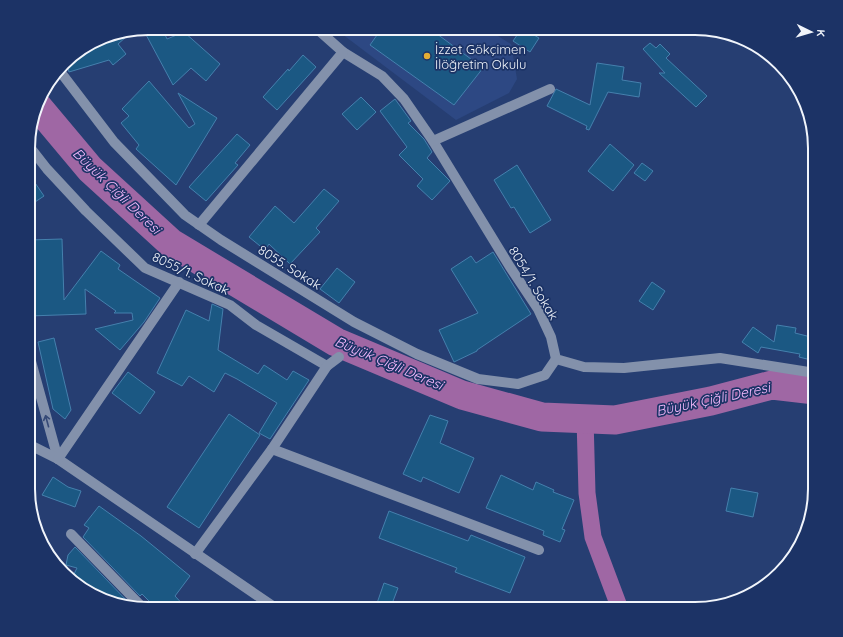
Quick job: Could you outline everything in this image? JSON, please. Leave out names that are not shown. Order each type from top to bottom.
[{"type":"street","name":"8054/1. Sokak","points":[[324,35],[343,52],[382,76],[404,99],[433,141],[510,268],[538,309],[551,337],[556,359]]},
{"type":"street","points":[[199,225],[343,52]]},
{"type":"street","name":"8055. Sokak","points":[[63,75],[114,142],[185,216],[354,322],[417,354],[478,379],[518,384],[545,375],[556,359]]},
{"type":"street","points":[[433,141],[550,89]]},
{"type":"street","name":"8055/1. Sokak","points":[[35,154],[47,169],[86,211],[145,268],[230,305],[256,325],[327,366]]},
{"type":"street","points":[[58,459],[179,282]]},
{"type":"street","points":[[195,554],[272,449],[327,366],[339,358]]},
{"type":"street","points":[[556,359],[584,367],[624,368],[720,358],[808,372]]},
{"type":"street","points":[[35,376],[58,459]]},
{"type":"street","points":[[35,448],[58,459],[267,602]]},
{"type":"street","points":[[272,449],[539,550]]},
{"type":"street","points":[[71,534],[137,601]]},
{"type":"shaded area","points":[[343,35],[496,35],[511,44],[517,79],[509,93],[456,120]]},
{"type":"building","points":[[146,35],[165,35],[167,39],[177,35],[187,35],[220,64],[206,81],[191,68],[173,85]]},
{"type":"building","name":"İzzet Gökçimen İlöğretim Okulu","points":[[377,35],[438,35],[483,68],[454,105],[370,45]]},
{"type":"building","points":[[517,35],[534,35],[539,38],[530,52],[513,41]]},
{"type":"building","points":[[125,38],[118,44],[126,54],[113,65],[109,60],[69,72],[68,69],[85,54],[112,41]]},
{"type":"building","points":[[650,43],[656,48],[660,44],[670,54],[666,58],[707,96],[696,107],[659,73],[665,73],[643,49]]},
{"type":"building","points":[[303,55],[316,67],[277,110],[263,97],[288,69],[289,71]]},
{"type":"building","points":[[597,63],[624,67],[622,80],[641,83],[639,97],[608,92],[589,130],[586,129],[587,126],[547,106],[556,89],[590,105]]},
{"type":"building","points":[[149,81],[189,128],[195,124],[178,93],[217,118],[176,185],[136,149],[139,145],[121,123],[129,116],[122,109]]},
{"type":"building","points":[[361,97],[376,112],[357,130],[342,114]]},
{"type":"building","points":[[395,99],[411,121],[408,123],[424,139],[432,152],[427,158],[450,181],[432,200],[417,186],[423,179],[399,155],[407,147],[380,111]]},
{"type":"building","points":[[237,134],[250,145],[235,163],[238,165],[206,201],[189,187]]},
{"type":"building","points":[[610,144],[634,165],[613,191],[588,171]]},
{"type":"building","points":[[642,163],[653,171],[645,181],[634,173]]},
{"type":"building","points":[[517,165],[551,220],[530,233],[514,207],[511,208],[494,180]]},
{"type":"building","points":[[35,183],[44,196],[35,202]]},
{"type":"building","points":[[324,189],[339,201],[316,228],[320,232],[290,264],[269,244],[265,250],[249,237],[275,206],[294,223]]},
{"type":"building","points":[[62,239],[64,300],[101,251],[120,265],[118,269],[160,298],[144,322],[120,350],[95,329],[133,320],[132,313],[114,313],[116,311],[85,289],[86,314],[35,316],[35,240]]},
{"type":"building","points":[[493,252],[531,314],[477,351],[454,362],[439,330],[478,313],[451,269],[471,256],[476,263]]},
{"type":"building","points":[[337,268],[355,282],[339,303],[320,289]]},
{"type":"building","points":[[652,282],[665,291],[653,310],[639,301]]},
{"type":"building","points":[[212,304],[223,309],[218,350],[258,374],[264,365],[287,380],[293,371],[309,380],[270,439],[259,433],[277,403],[237,379],[225,373],[214,392],[189,376],[182,386],[157,373],[186,310],[209,321]]},
{"type":"building","points":[[777,325],[796,328],[795,333],[808,336],[808,359],[799,357],[800,354],[761,347],[758,353],[742,342],[753,327],[774,342]]},
{"type":"building","points":[[54,338],[71,410],[65,419],[53,409],[38,342]]},
{"type":"building","points":[[128,372],[155,392],[140,414],[112,393]]},
{"type":"building","points":[[229,414],[260,435],[199,528],[167,507]]},
{"type":"building","points":[[430,415],[448,421],[440,443],[474,458],[459,493],[423,477],[421,482],[403,474]]},
{"type":"building","points":[[501,475],[533,490],[536,482],[554,490],[553,492],[574,500],[562,529],[565,530],[560,542],[543,535],[544,531],[486,508]]},
{"type":"building","points":[[53,477],[68,487],[81,491],[75,507],[42,495]]},
{"type":"building","points":[[731,488],[758,493],[753,517],[726,511]]},
{"type":"building","points":[[99,506],[141,536],[190,576],[175,596],[181,602],[150,602],[142,594],[140,596],[83,537],[89,528],[84,525]]},
{"type":"building","points":[[389,511],[468,541],[471,535],[525,557],[510,593],[455,572],[457,568],[379,538]]},
{"type":"building","points":[[75,547],[125,599],[105,593],[79,579],[74,574],[77,568],[66,565],[68,555]]},
{"type":"building","points":[[384,583],[398,588],[393,602],[377,602]]},
{"type":"waterway","name":"Büyük Çiğli Deresi","points":[[41,111],[90,169],[171,243],[336,342],[462,395],[542,417],[615,420],[711,401],[772,385],[808,389]]},
{"type":"waterway","points":[[585,418],[587,493],[593,537],[617,602]]},
{"type":"place","name":"İzzet Gökçimen İlöğretim Okulu","points":[[427,56]]}]
